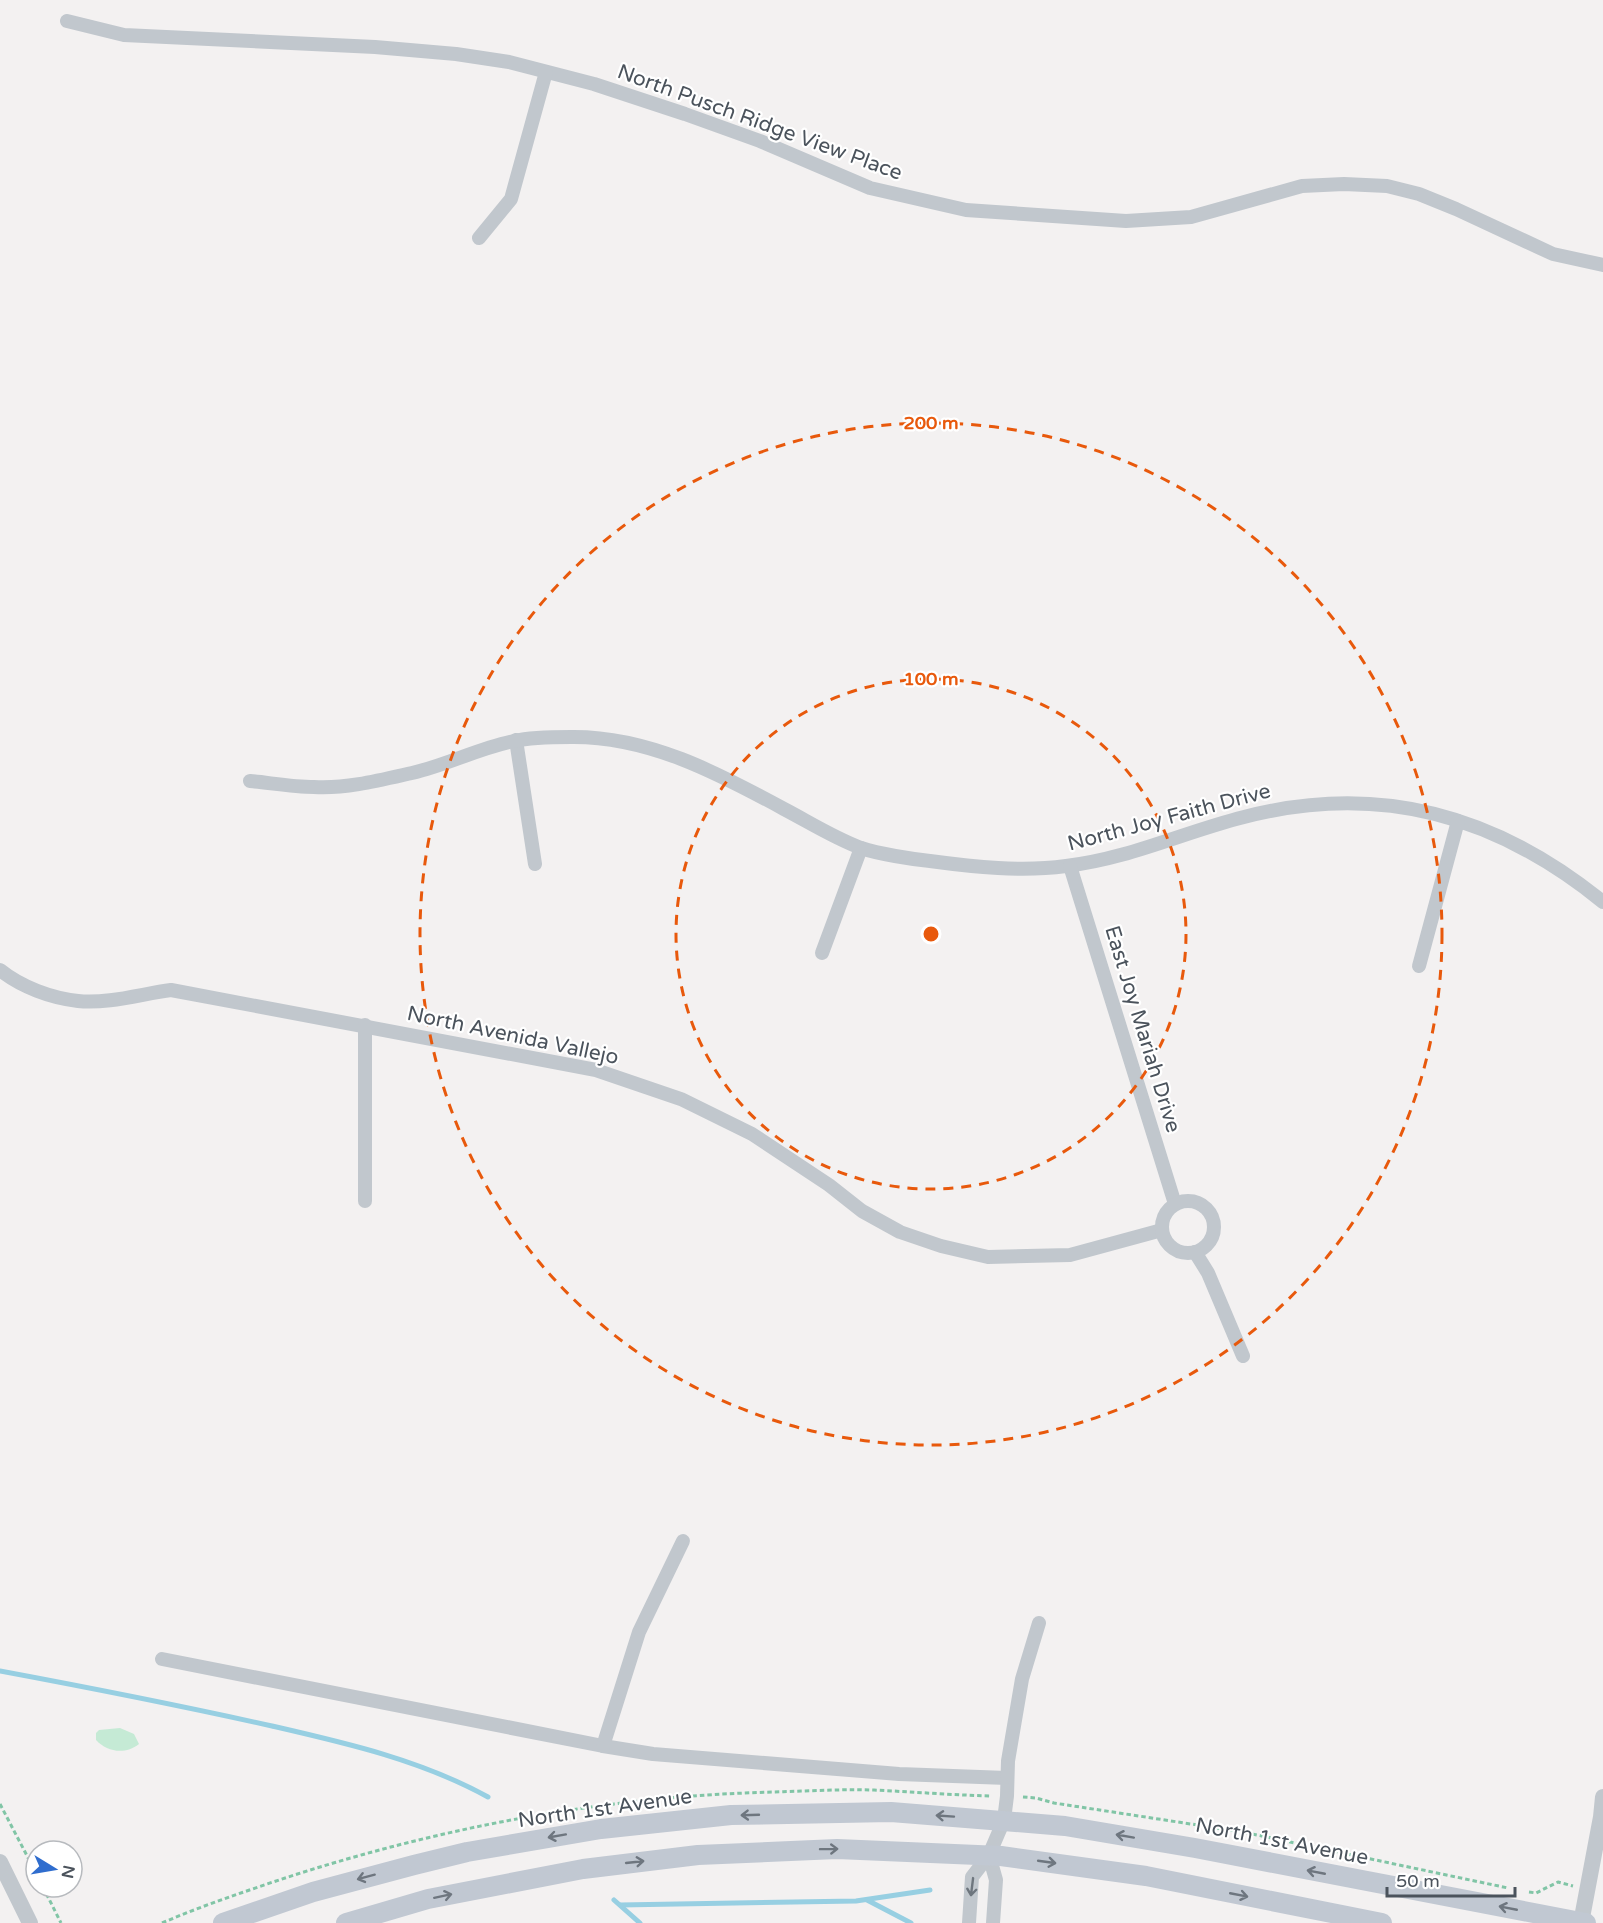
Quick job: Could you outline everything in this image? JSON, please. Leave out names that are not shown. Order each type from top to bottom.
[{"type":"main road","name":"North 1st Avenue","points":[[222,1923],[313,1892],[414,1865],[467,1852],[601,1829],[731,1815],[891,1812],[1065,1826],[1195,1848],[1583,1923]]},
{"type":"main road","points":[[346,1923],[428,1899],[583,1869],[698,1856],[837,1849],[989,1856],[1146,1876],[1382,1923]]},
{"type":"street","name":"North Pusch Ridge View Place","points":[[67,21],[124,36],[375,46],[499,61],[594,84],[685,114],[760,141],[870,188],[966,210],[1126,221],[1191,217],[1302,186],[1344,184],[1387,186],[1419,194],[1456,209],[1553,254],[1603,265]]},
{"type":"street","points":[[479,238],[511,199],[546,72]]},
{"type":"street","name":"North Joy Faith Drive","points":[[250,781],[316,788],[352,785],[416,772],[516,740],[573,737],[625,741],[666,753],[723,776],[861,848],[929,861],[997,867],[1070,866],[1131,853],[1243,817],[1314,804],[1362,803],[1401,806],[1458,821],[1500,836],[1551,863],[1603,902]]},
{"type":"street","points":[[516,740],[535,864]]},
{"type":"street","points":[[1419,966],[1458,821]]},
{"type":"street","points":[[822,953],[861,848]]},
{"type":"street","name":"East Joy Mariah Drive","points":[[1070,866],[1175,1204]]},
{"type":"street","name":"North Avenida Vallejo","points":[[0,970],[38,991],[78,1001],[107,1000],[171,990],[596,1070],[681,1099],[753,1134],[829,1185],[862,1211],[900,1232],[941,1246],[988,1257],[1070,1255],[1162,1230]]},
{"type":"street","points":[[364,1201],[365,1025]]},
{"type":"street","points":[[1184,1200],[1194,1201],[1203,1206],[1213,1220],[1212,1237],[1207,1244],[1195,1252],[1176,1250],[1164,1238],[1162,1220],[1175,1204],[1184,1200]]},
{"type":"street","points":[[1195,1252],[1208,1273],[1243,1356]]},
{"type":"street","points":[[603,1746],[639,1632],[683,1540]]},
{"type":"street","points":[[969,1923],[972,1877],[989,1856],[1004,1820],[1008,1761],[1022,1679],[1039,1623]]},
{"type":"street","name":"North 1st Avenue","points":[[162,1659],[653,1754],[899,1774],[1007,1778]]},
{"type":"street","points":[[1583,1923],[1603,1797]]},
{"type":"street","points":[[989,1856],[996,1880],[993,1923]]},
{"type":"street","points":[[0,1862],[30,1923]]},
{"type":"path","points":[[1036,1798],[1054,1803],[1243,1832],[1529,1892],[1536,1893],[1558,1882]]},
{"type":"path","points":[[0,1804],[24,1850]]},
{"type":"path","points":[[49,1899],[61,1923]]},
{"type":"green space","points":[[120,1728],[134,1734],[139,1744],[128,1750],[116,1751],[96,1740],[96,1733],[99,1730]]},
{"type":"waterway","points":[[0,1671],[204,1711],[355,1746],[410,1763],[463,1784],[488,1797]]},
{"type":"waterway","points":[[620,1905],[856,1901],[930,1890]]},
{"type":"waterway","points":[[614,1900],[640,1923]]},
{"type":"waterway","points":[[867,1900],[911,1923]]}]
